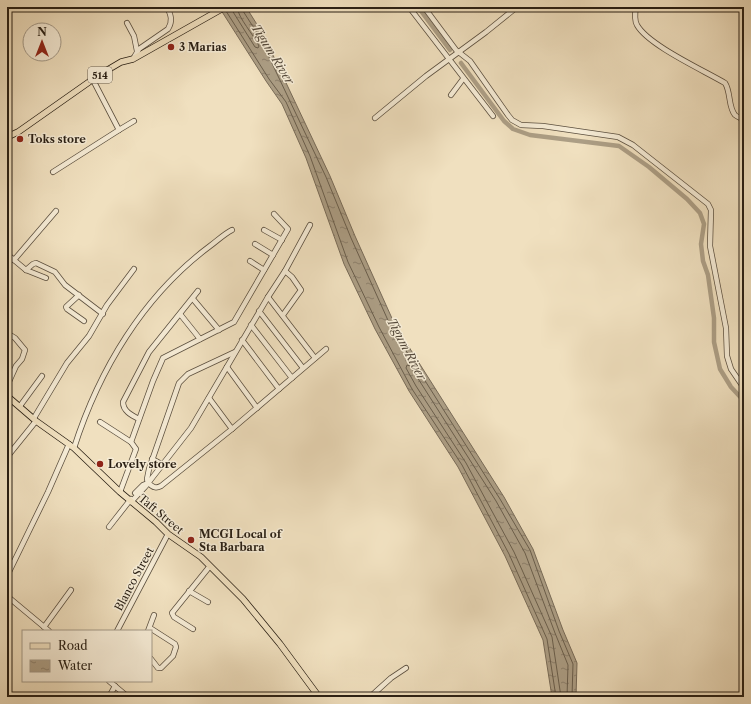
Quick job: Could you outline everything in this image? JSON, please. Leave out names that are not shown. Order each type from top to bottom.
[{"type":"main road","name":"514","points":[[7,137],[18,132],[121,62],[132,59],[225,7]]},
{"type":"main road","name":"Taft Street","points":[[7,396],[72,446],[120,492],[168,534],[201,557],[242,599],[280,644],[319,697]]},
{"type":"street","points":[[132,59],[137,51],[168,29],[171,20],[167,7]]},
{"type":"street","points":[[409,7],[493,116]]},
{"type":"street","points":[[424,7],[458,52],[470,61],[508,115],[516,123],[521,125],[618,137],[633,145],[708,204],[711,210],[710,246],[726,328],[727,356],[731,369],[744,388]]},
{"type":"street","points":[[375,118],[449,58],[486,32],[517,7]]},
{"type":"street","points":[[636,7],[635,20],[642,32],[673,54],[724,83],[728,90],[735,114],[744,120]]},
{"type":"street","points":[[127,23],[134,36],[137,51]]},
{"type":"street","points":[[451,95],[464,79]]},
{"type":"street","points":[[93,80],[119,130]]},
{"type":"street","points":[[53,172],[134,121]]},
{"type":"street","points":[[14,260],[56,211]]},
{"type":"street","points":[[131,442],[152,381],[163,358],[234,322],[288,229],[274,214]]},
{"type":"street","points":[[109,527],[142,485],[148,483],[163,465],[191,428],[259,311],[285,271],[310,225]]},
{"type":"street","points":[[7,576],[72,446],[113,359],[140,316],[178,272],[232,230]]},
{"type":"street","points":[[264,230],[282,240]]},
{"type":"street","points":[[255,244],[273,255]]},
{"type":"street","points":[[7,254],[26,270],[46,278]]},
{"type":"street","points":[[250,261],[264,270]]},
{"type":"street","points":[[26,270],[33,264],[40,264],[55,272],[62,282],[103,314]]},
{"type":"street","points":[[7,456],[35,419],[67,363],[89,336],[107,305],[134,268]]},
{"type":"street","points":[[283,315],[301,290],[292,277],[285,271]]},
{"type":"street","points":[[139,419],[126,411],[122,402],[149,352],[198,291]]},
{"type":"street","points":[[79,295],[68,304],[67,309],[84,321]]},
{"type":"street","points":[[268,297],[315,358]]},
{"type":"street","points":[[193,299],[219,330]]},
{"type":"street","points":[[259,311],[304,368]]},
{"type":"street","points":[[180,314],[200,339]]},
{"type":"street","points":[[251,325],[292,378]]},
{"type":"street","points":[[7,336],[10,335],[15,338],[25,350],[22,359],[16,366],[7,386]]},
{"type":"street","points":[[242,340],[279,389]]},
{"type":"street","points":[[235,352],[182,378],[152,459],[147,479],[148,483],[153,487],[157,488],[161,486],[232,429],[326,349]]},
{"type":"street","points":[[227,367],[257,408]]},
{"type":"street","points":[[20,406],[42,376]]},
{"type":"street","points":[[209,398],[232,429]]},
{"type":"street","points":[[100,422],[131,442],[136,450],[120,492]]},
{"type":"street","points":[[152,459],[163,465]]},
{"type":"street","name":"Blanco Street","points":[[118,630],[168,534]]},
{"type":"street","points":[[193,629],[172,613],[210,566]]},
{"type":"street","points":[[44,627],[71,590]]},
{"type":"street","points":[[189,591],[208,602]]},
{"type":"street","points":[[7,597],[48,630]]},
{"type":"street","points":[[149,629],[154,615]]},
{"type":"street","points":[[152,631],[175,644],[176,647],[173,656],[161,668],[158,668],[152,660]]},
{"type":"street","points":[[370,697],[391,678],[406,668]]},
{"type":"street","points":[[110,682],[128,697]]},
{"type":"street","points":[[109,697],[115,686]]},
{"type":"water","name":"Tigum River","points":[[219,7],[246,7],[263,34],[330,176],[395,325],[504,497],[533,549],[577,663],[576,697],[552,697],[543,640],[505,556],[458,467],[409,391],[375,329],[344,264],[306,158],[282,104]]},
{"type":"waterway","points":[[418,7],[450,50]]},
{"type":"waterway","points":[[461,63],[504,121],[513,129],[530,135],[619,146],[649,167],[687,199],[700,213],[704,224],[701,244],[703,261],[708,275],[714,318],[714,342],[720,369],[731,387],[744,401]]},
{"type":"place","name":"3 Marias","points":[[171,47]]},
{"type":"place","name":"Toks store","points":[[20,139]]},
{"type":"place","name":"Lovely store","points":[[100,464]]},
{"type":"place","name":"MCGI Local of Sta Barbara","points":[[191,540]]}]
